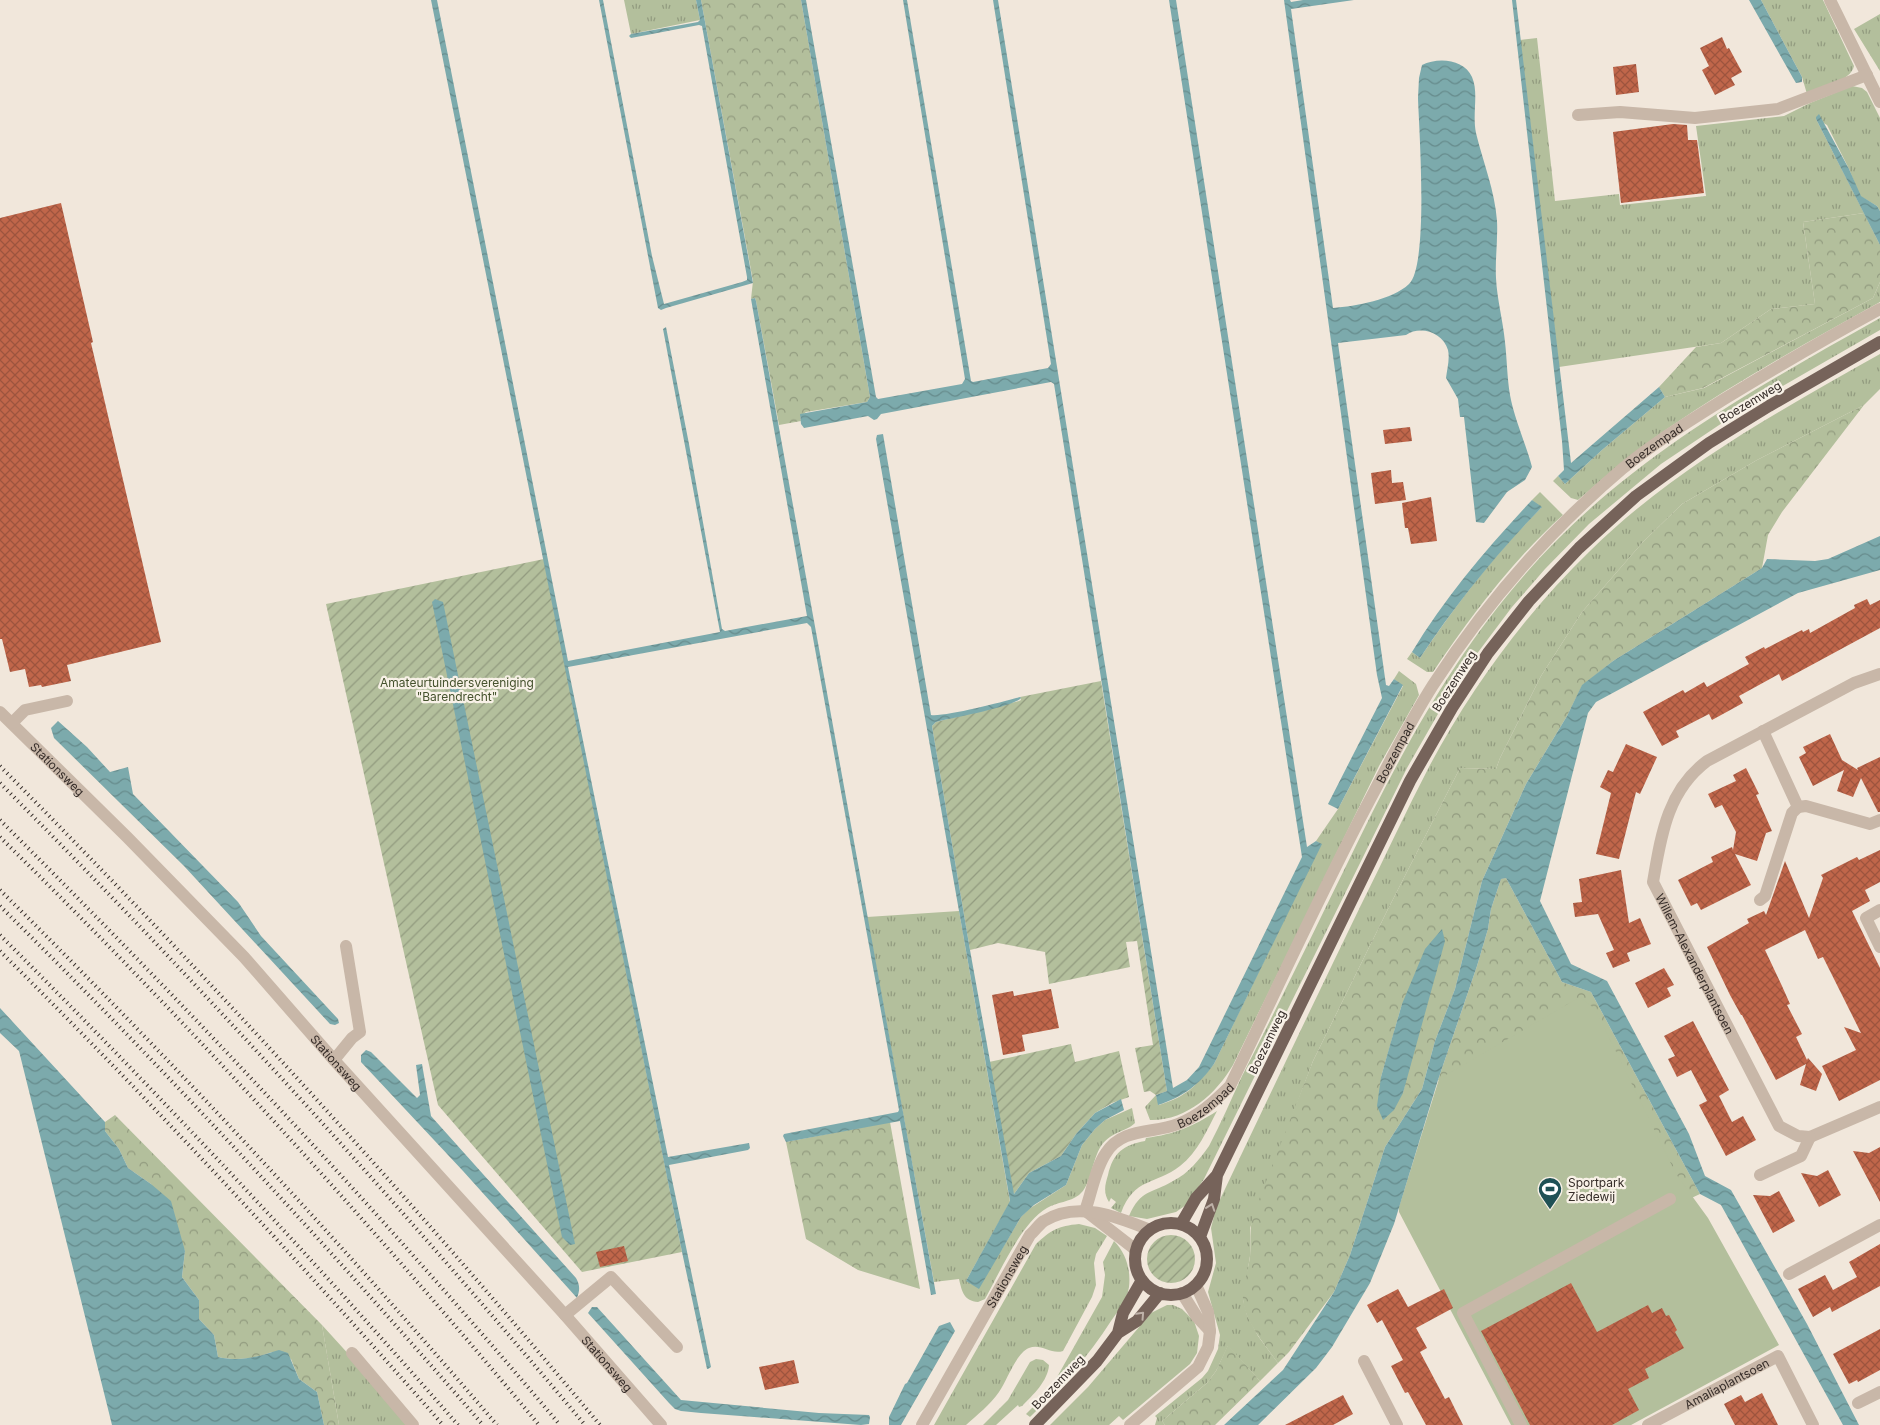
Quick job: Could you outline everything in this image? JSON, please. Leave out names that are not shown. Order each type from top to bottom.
[{"type":"main road","name":"Boezemweg","points":[[1181,1224],[1196,1198],[1217,1175],[1410,781],[1452,708],[1488,654],[1528,601],[1579,548],[1636,496],[1709,443],[1880,342]]},
{"type":"main road","name":"Boezemweg","points":[[1200,1237],[1214,1200],[1217,1175]]},
{"type":"main road","points":[[1181,1224],[1191,1229],[1200,1237],[1205,1246],[1207,1256],[1204,1272],[1196,1285],[1182,1293],[1175,1295],[1160,1293],[1150,1288],[1142,1280],[1137,1271],[1136,1250],[1141,1239],[1150,1230],[1159,1225],[1181,1224]]},
{"type":"main road","name":"Boezemweg","points":[[1118,1333],[1123,1313],[1142,1280]]},
{"type":"main road","name":"Boezemweg","points":[[1035,1425],[1097,1361],[1118,1333],[1137,1321],[1160,1293]]},
{"type":"street","points":[[1830,0],[1880,102]]},
{"type":"street","points":[[1578,115],[1620,112],[1695,118],[1778,110],[1867,75]]},
{"type":"street","name":"Boezempad","points":[[1085,1210],[1101,1162],[1112,1145],[1123,1136],[1176,1125],[1194,1117],[1213,1104],[1230,1086],[1352,832],[1432,686],[1471,630],[1527,562],[1576,511],[1623,468],[1674,430],[1796,355],[1880,309]]},
{"type":"street","name":"Willem-Alexanderplantsoen","points":[[1810,1137],[1798,1136],[1779,1126],[1653,882],[1659,844],[1671,805],[1680,788],[1693,771],[1707,760],[1854,683],[1880,674]]},
{"type":"street","points":[[12,723],[25,710],[67,701]]},
{"type":"street","name":"Stationsweg","points":[[0,712],[127,837],[244,957],[334,1060],[566,1315],[661,1425]]},
{"type":"street","points":[[1763,731],[1798,807]]},
{"type":"street","points":[[1760,900],[1765,896],[1792,813],[1798,807],[1806,806],[1870,824],[1880,820]]},
{"type":"street","points":[[1880,910],[1866,918],[1880,947]]},
{"type":"street","points":[[334,1060],[352,1038],[360,1032],[346,946]]},
{"type":"street","points":[[1760,1175],[1801,1156],[1810,1137],[1880,1107]]},
{"type":"street","points":[[1522,1425],[1463,1313],[1670,1199]]},
{"type":"street","points":[[1085,1210],[1136,1250]]},
{"type":"street","name":"Stationsweg","points":[[922,1425],[1030,1235],[1043,1222],[1066,1212],[1085,1210],[1122,1218],[1150,1230]]},
{"type":"street","points":[[1789,1274],[1880,1225]]},
{"type":"street","points":[[566,1315],[611,1277],[676,1347]]},
{"type":"street","points":[[1138,1422],[1198,1367],[1208,1347],[1210,1331],[1208,1312],[1196,1285]]},
{"type":"street","points":[[1182,1293],[1197,1316],[1210,1331]]},
{"type":"street","points":[[352,1352],[413,1425]]},
{"type":"street","name":"Amaliaplantsoen","points":[[1648,1425],[1778,1356],[1813,1425]]},
{"type":"street","points":[[1364,1361],[1398,1425]]},
{"type":"street","points":[[1858,1404],[1880,1392]]},
{"type":"green space","points":[[624,0],[696,0],[700,20],[631,34]]},
{"type":"green space","points":[[701,0],[801,0],[870,397],[867,402],[806,412],[800,417],[801,421],[779,425],[756,301],[755,298],[751,299],[753,281]]},
{"type":"green space","points":[[1761,0],[1823,0],[1854,66],[1852,71],[1842,80],[1807,94],[1802,77]]},
{"type":"green space","points":[[1880,14],[1880,71],[1854,29]]},
{"type":"green space","points":[[1537,38],[1555,201],[1619,194],[1620,205],[1706,196],[1696,126],[1784,116],[1852,86],[1862,88],[1867,92],[1880,118],[1880,211],[1877,206],[1860,196],[1827,125],[1816,119],[1864,213],[1803,222],[1815,304],[1771,309],[1721,343],[1559,367],[1520,40]]},
{"type":"green space","points":[[1864,213],[1880,245],[1880,282],[1873,298],[1703,388],[1665,397],[1659,387],[1696,347],[1721,343],[1771,309],[1815,304],[1803,222]]},
{"type":"green space","points":[[1880,282],[1880,302],[1772,363],[1667,429],[1644,445],[1578,500],[1571,498],[1553,481],[1558,476],[1565,484],[1665,397],[1704,388],[1873,298]]},
{"type":"green space","points":[[1880,318],[1880,330],[1743,409],[1661,464],[1589,524],[1545,569],[1512,607],[1458,679],[1407,768],[1204,1179],[1186,1205],[1176,1212],[1147,1219],[1129,1216],[1133,1207],[1142,1196],[1184,1174],[1209,1146],[1369,819],[1414,733],[1465,652],[1525,575],[1559,538],[1595,504],[1671,444],[1753,391]]},
{"type":"green space","points":[[1880,354],[1880,389],[1864,405],[1757,460],[1682,504],[1643,542],[1582,612],[1541,676],[1496,769],[1460,768],[1313,1061],[1250,1228],[1250,1256],[1243,1300],[1247,1315],[1258,1336],[1278,1363],[1260,1381],[1228,1346],[1216,1371],[1207,1383],[1162,1421],[1165,1425],[1155,1425],[1157,1418],[1155,1416],[1208,1371],[1218,1349],[1220,1335],[1208,1292],[1216,1263],[1211,1228],[1216,1208],[1421,782],[1446,736],[1482,679],[1522,625],[1566,575],[1622,521],[1656,494],[1728,443]]},
{"type":"green space","points":[[1864,405],[1782,512],[1768,535],[1762,568],[1613,661],[1582,686],[1567,716],[1526,784],[1482,881],[1455,989],[1435,1041],[1422,1089],[1385,1147],[1350,1255],[1334,1292],[1289,1352],[1278,1363],[1256,1333],[1244,1307],[1243,1289],[1250,1257],[1253,1215],[1313,1061],[1460,768],[1496,769],[1541,676],[1582,612],[1643,542],[1682,504],[1757,460]],"holes":[[[1402,1004],[1405,1084],[1403,1093],[1381,1077]]]},
{"type":"green space","points":[[1540,492],[1563,515],[1509,570],[1462,630],[1433,672],[1427,672],[1407,659],[1412,652],[1420,658],[1477,580],[1541,508],[1532,500]]},
{"type":"green space","name":"Amateurtuindersvereniging \"Barendrecht\"","points":[[544,559],[682,1252],[582,1272],[438,1105],[326,604]]},
{"type":"green space","points":[[1399,671],[1416,684],[1419,695],[1379,766],[1233,1065],[1218,1086],[1199,1104],[1176,1116],[1150,1120],[1145,1107],[1156,1095],[1159,1105],[1177,1098],[1196,1084],[1214,1064],[1321,844],[1316,841],[1338,809],[1403,686],[1394,679]]},
{"type":"green space","points":[[1101,681],[1167,1091],[1156,1095],[1150,1091],[1144,1092],[1135,1048],[1153,1045],[1137,941],[1126,942],[1130,967],[1049,984],[1045,952],[998,943],[970,950],[932,726],[936,722],[1019,701],[1021,700],[1020,697]]},
{"type":"green space","points":[[1506,878],[1562,982],[1591,992],[1700,1194],[1685,1201],[1438,1080],[1477,966],[1488,929],[1491,909],[1501,879]]},
{"type":"green space","points":[[959,911],[1010,1202],[966,1281],[1002,1249],[1021,1217],[1029,1209],[1066,1185],[1082,1145],[1095,1129],[1105,1120],[1132,1108],[1135,1123],[1110,1137],[1101,1146],[1086,1186],[1079,1195],[1047,1208],[1028,1225],[1012,1249],[985,1299],[978,1302],[970,1300],[964,1295],[959,1279],[934,1282],[867,917]]},
{"type":"green space","name":"Sportpark Ziedewij","points":[[1580,997],[1595,1009],[1676,1174],[1708,1218],[1779,1345],[1631,1425],[1511,1425],[1399,1212],[1399,1207],[1439,1079]]},
{"type":"green space","points":[[1071,1044],[1075,1062],[1119,1051],[1129,1097],[1112,1103],[1095,1113],[1076,1134],[1061,1156],[1029,1173],[1014,1194],[1011,1188],[989,1062]]},
{"type":"green space","points":[[1217,1111],[1202,1140],[1180,1166],[1139,1187],[1126,1201],[1121,1213],[1111,1208],[1116,1202],[1111,1198],[1109,1202],[1105,1192],[1105,1185],[1110,1167],[1120,1151],[1145,1141],[1146,1138],[1183,1129]]},
{"type":"green space","points":[[115,1115],[322,1325],[339,1425],[324,1425],[317,1392],[299,1379],[291,1359],[272,1352],[245,1359],[218,1357],[214,1335],[199,1319],[199,1300],[182,1277],[185,1251],[151,1184],[128,1168],[119,1149],[105,1131],[105,1122]]},
{"type":"green space","points":[[890,1122],[920,1289],[858,1270],[806,1239],[786,1142]]},
{"type":"green space","points":[[1079,1224],[1095,1228],[1107,1236],[1096,1254],[1094,1263],[1096,1285],[1092,1297],[1063,1351],[1054,1352],[1038,1347],[1029,1348],[1020,1355],[995,1397],[966,1425],[934,1425],[1036,1244],[1055,1230]]},
{"type":"green space","points":[[1171,1235],[1180,1237],[1188,1242],[1193,1250],[1195,1259],[1193,1268],[1188,1276],[1180,1281],[1171,1283],[1162,1281],[1154,1276],[1149,1268],[1147,1259],[1149,1250],[1154,1242],[1162,1237]]},
{"type":"green space","points":[[1114,1241],[1125,1256],[1129,1274],[1129,1287],[1124,1301],[1083,1359],[1030,1417],[1026,1414],[1052,1386],[1102,1297],[1105,1275],[1103,1262]]},
{"type":"green space","points":[[1167,1305],[1173,1305],[1182,1309],[1194,1321],[1199,1336],[1197,1353],[1190,1364],[1123,1420],[1119,1416],[1109,1425],[1050,1425],[1088,1387],[1151,1313]]},
{"type":"green space","points":[[322,1325],[413,1425],[339,1425]]},
{"type":"green space","points":[[1228,1345],[1260,1381],[1215,1425],[1165,1425],[1162,1421],[1207,1383],[1216,1371]]},
{"type":"green space","points":[[1036,1359],[1043,1360],[1049,1365],[1046,1377],[1031,1397],[1022,1406],[1019,1407],[1018,1405],[996,1425],[983,1425],[1008,1400],[1030,1362]]},
{"type":"water","points":[[431,0],[437,0],[568,661],[720,632],[663,329],[666,327],[722,629],[725,631],[807,616],[751,299],[755,298],[756,301],[936,1294],[931,1295],[900,1121],[786,1142],[783,1136],[784,1134],[898,1112],[899,1110],[811,627],[807,623],[568,667],[668,1157],[749,1143],[750,1148],[748,1150],[669,1165],[711,1367],[708,1369],[682,1252]]},
{"type":"water","points":[[599,0],[603,0],[652,256],[664,304],[747,280],[702,26],[631,38],[629,36],[631,34],[698,22],[700,20],[696,0],[701,0],[753,283],[661,310],[658,308]]},
{"type":"water","points":[[801,0],[806,0],[876,397],[878,399],[962,384],[965,379],[903,0],[907,0],[971,381],[1048,368],[1051,364],[993,0],[998,0],[1173,1088],[1187,1080],[1199,1067],[1302,857],[1169,0],[1176,0],[1307,847],[1316,841],[1322,844],[1214,1064],[1190,1089],[1158,1105],[1156,1095],[1167,1091],[1054,384],[1051,382],[881,414],[874,420],[868,416],[804,428],[801,424],[800,414],[867,402],[870,397]]},
{"type":"water","points":[[1284,0],[1290,0],[1291,2],[1303,0],[1354,0],[1291,9],[1333,308],[1363,304],[1384,298],[1402,290],[1409,284],[1415,272],[1421,225],[1418,98],[1422,65],[1435,61],[1450,61],[1463,66],[1472,77],[1475,90],[1476,133],[1496,210],[1497,286],[1510,395],[1532,467],[1525,480],[1507,492],[1484,523],[1476,522],[1464,417],[1460,417],[1458,399],[1446,378],[1449,357],[1445,344],[1436,335],[1424,331],[1338,343],[1386,685],[1389,686],[1394,679],[1403,685],[1338,809],[1328,804],[1382,698],[1377,675]]},
{"type":"water","points":[[1512,0],[1516,0],[1571,463],[1659,387],[1665,397],[1565,484],[1558,476],[1564,470],[1562,441]]},
{"type":"water","points":[[1749,0],[1761,0],[1802,77],[1802,82],[1796,83]]},
{"type":"water","points":[[1819,114],[1849,169],[1861,196],[1877,206],[1880,211],[1880,245],[1816,119]]},
{"type":"water","points":[[883,434],[931,715],[961,712],[1021,698],[1007,705],[936,722],[932,726],[1014,1194],[1029,1173],[1061,1156],[1076,1134],[1095,1113],[1121,1099],[1124,1110],[1105,1120],[1082,1145],[1066,1185],[1034,1205],[1021,1217],[979,1289],[966,1281],[1010,1201],[876,439],[877,435]]},
{"type":"water","points":[[1532,500],[1542,507],[1477,580],[1420,658],[1412,652],[1438,612],[1483,554]]},
{"type":"water","points":[[1880,536],[1880,570],[1798,593],[1596,702],[1588,713],[1540,901],[1571,964],[1607,981],[1689,1134],[1705,1176],[1731,1190],[1807,1324],[1859,1425],[1843,1425],[1721,1205],[1700,1194],[1591,992],[1562,982],[1506,878],[1501,879],[1491,909],[1488,929],[1477,966],[1438,1080],[1394,1224],[1370,1283],[1332,1347],[1316,1368],[1258,1425],[1224,1425],[1283,1370],[1334,1292],[1350,1255],[1385,1147],[1422,1089],[1435,1041],[1455,989],[1482,881],[1526,784],[1567,716],[1582,685],[1613,661],[1762,568],[1767,559],[1815,561],[1828,559]]},
{"type":"water","points":[[435,599],[443,602],[575,1244],[570,1245],[562,1237],[432,602]]},
{"type":"water","points":[[58,721],[87,747],[110,772],[128,767],[133,794],[238,902],[261,936],[338,1019],[339,1023],[335,1025],[330,1024],[184,866],[54,738],[51,728]]},
{"type":"water","points":[[1442,929],[1445,941],[1403,1093],[1394,1110],[1383,1120],[1377,1106],[1381,1077],[1402,1004],[1425,949]]},
{"type":"water","points":[[0,1008],[105,1122],[105,1131],[119,1149],[128,1168],[171,1201],[185,1251],[182,1277],[199,1300],[199,1319],[214,1335],[218,1357],[242,1359],[279,1350],[288,1353],[299,1379],[317,1392],[324,1425],[112,1425],[19,1051],[0,1033]]},
{"type":"water","points":[[366,1050],[371,1052],[417,1098],[420,1095],[416,1065],[422,1064],[431,1116],[576,1278],[579,1288],[577,1298],[463,1171],[361,1062],[361,1055]]},
{"type":"water","points":[[592,1307],[597,1307],[681,1400],[819,1413],[869,1415],[869,1424],[861,1425],[701,1413],[675,1409],[588,1313]]},
{"type":"water","points":[[950,1322],[955,1331],[901,1425],[889,1425],[889,1417],[905,1384],[939,1326]]},
{"type":"building","points":[[1722,37],[1727,49],[1729,48],[1742,72],[1731,78],[1735,85],[1715,95],[1702,70],[1709,66],[1700,48]]},
{"type":"building","points":[[1636,64],[1639,92],[1616,95],[1613,67]]},
{"type":"building","points":[[1673,124],[1687,125],[1688,140],[1697,140],[1704,193],[1621,203],[1613,132]]},
{"type":"building","points":[[61,203],[93,342],[91,343],[161,642],[67,665],[71,681],[42,687],[41,685],[29,687],[25,669],[10,672],[2,639],[0,639],[0,218]]},
{"type":"building","points":[[1410,427],[1412,441],[1385,444],[1383,430]]},
{"type":"building","points":[[1391,470],[1392,483],[1403,482],[1406,500],[1375,504],[1371,473]]},
{"type":"building","points":[[1431,497],[1437,541],[1411,544],[1408,528],[1405,528],[1402,503]]},
{"type":"building","points":[[1867,599],[1870,605],[1880,600],[1880,628],[1782,681],[1779,674],[1739,696],[1743,703],[1712,720],[1709,714],[1676,731],[1679,737],[1662,746],[1643,712],[1683,690],[1685,693],[1704,682],[1707,687],[1749,664],[1745,657],[1802,630],[1803,632],[1809,629],[1810,633],[1855,608],[1854,605]]},
{"type":"building","points":[[1830,734],[1842,760],[1858,770],[1857,768],[1880,757],[1880,812],[1878,812],[1861,778],[1853,797],[1837,791],[1844,770],[1813,786],[1799,757],[1806,753],[1803,747]]},
{"type":"building","points":[[1626,744],[1657,757],[1640,794],[1636,792],[1619,859],[1596,854],[1611,793],[1600,787],[1608,770],[1613,772]]},
{"type":"building","points":[[1746,768],[1759,794],[1756,795],[1772,831],[1766,833],[1757,861],[1735,854],[1751,885],[1701,910],[1697,903],[1691,906],[1678,880],[1713,862],[1711,857],[1732,847],[1733,850],[1736,832],[1722,805],[1715,808],[1708,794],[1736,781],[1733,775]]},
{"type":"building","points":[[1880,850],[1880,882],[1865,890],[1870,901],[1852,911],[1880,968],[1880,1080],[1839,1101],[1822,1066],[1856,1050],[1844,1027],[1861,1033],[1823,957],[1818,959],[1805,930],[1765,950],[1790,1004],[1787,1005],[1802,1034],[1796,1037],[1807,1060],[1808,1058],[1822,1074],[1816,1091],[1800,1085],[1806,1064],[1776,1080],[1730,995],[1707,947],[1749,923],[1747,919],[1764,911],[1766,915],[1785,861],[1809,918],[1823,878],[1821,875],[1857,857],[1859,860]]},
{"type":"building","points":[[1621,870],[1629,923],[1640,918],[1651,944],[1627,953],[1630,961],[1613,968],[1606,953],[1614,950],[1598,914],[1575,917],[1573,903],[1582,902],[1579,879]]},
{"type":"building","points":[[1664,968],[1674,985],[1667,988],[1671,996],[1648,1008],[1635,983]]},
{"type":"building","points":[[1051,989],[1059,1028],[1022,1035],[1025,1051],[1003,1055],[992,995],[1013,991],[1014,996]]},
{"type":"building","points":[[1693,1021],[1729,1090],[1719,1096],[1732,1122],[1743,1116],[1756,1140],[1726,1156],[1699,1105],[1707,1101],[1691,1070],[1677,1077],[1668,1059],[1675,1056],[1664,1036]]},
{"type":"building","points":[[1880,1147],[1880,1202],[1853,1151],[1869,1153]]},
{"type":"building","points":[[1828,1170],[1841,1195],[1819,1207],[1801,1173],[1817,1176]]},
{"type":"building","points":[[1779,1191],[1795,1221],[1773,1233],[1753,1195],[1770,1196]]},
{"type":"building","points":[[1880,1244],[1880,1286],[1832,1312],[1830,1307],[1813,1317],[1798,1289],[1825,1275],[1833,1290],[1857,1277],[1849,1262]]},
{"type":"building","points":[[624,1246],[628,1261],[600,1267],[596,1252]]},
{"type":"building","points":[[1571,1283],[1597,1332],[1648,1305],[1652,1313],[1662,1308],[1666,1316],[1669,1315],[1677,1330],[1675,1332],[1684,1348],[1645,1369],[1649,1378],[1628,1389],[1639,1410],[1612,1425],[1530,1425],[1481,1331]]},
{"type":"building","points":[[1398,1289],[1408,1307],[1444,1289],[1453,1308],[1416,1328],[1427,1348],[1420,1352],[1445,1399],[1449,1397],[1463,1425],[1426,1425],[1408,1392],[1405,1393],[1391,1366],[1403,1360],[1382,1320],[1377,1323],[1367,1305]]},
{"type":"building","points":[[1880,1329],[1880,1370],[1858,1382],[1857,1380],[1849,1384],[1833,1354]]},
{"type":"building","points":[[794,1360],[799,1383],[765,1390],[759,1367]]},
{"type":"building","points":[[1762,1393],[1778,1425],[1735,1425],[1724,1404],[1741,1395],[1745,1402]]},
{"type":"building","points":[[1343,1395],[1353,1414],[1333,1425],[1285,1425]]},
{"type":"railway","points":[[0,766],[232,1007],[307,1089],[382,1172],[600,1425]]},
{"type":"railway","points":[[0,783],[226,1018],[372,1178],[585,1425]]},
{"type":"railway","points":[[0,820],[145,967],[287,1116],[425,1269],[560,1425]]},
{"type":"railway","points":[[0,837],[140,979],[277,1125],[410,1273],[539,1425]]},
{"type":"railway","points":[[0,890],[65,954],[254,1152],[377,1287],[497,1425]]},
{"type":"railway","points":[[0,906],[186,1096],[366,1292],[483,1425]]},
{"type":"railway","points":[[0,935],[118,1054],[233,1176],[347,1299],[458,1425]]},
{"type":"railway","points":[[0,951],[114,1066],[225,1184],[443,1425]]},
{"type":"place","name":"Sportpark Ziedewij","points":[[1550,1210]]}]
